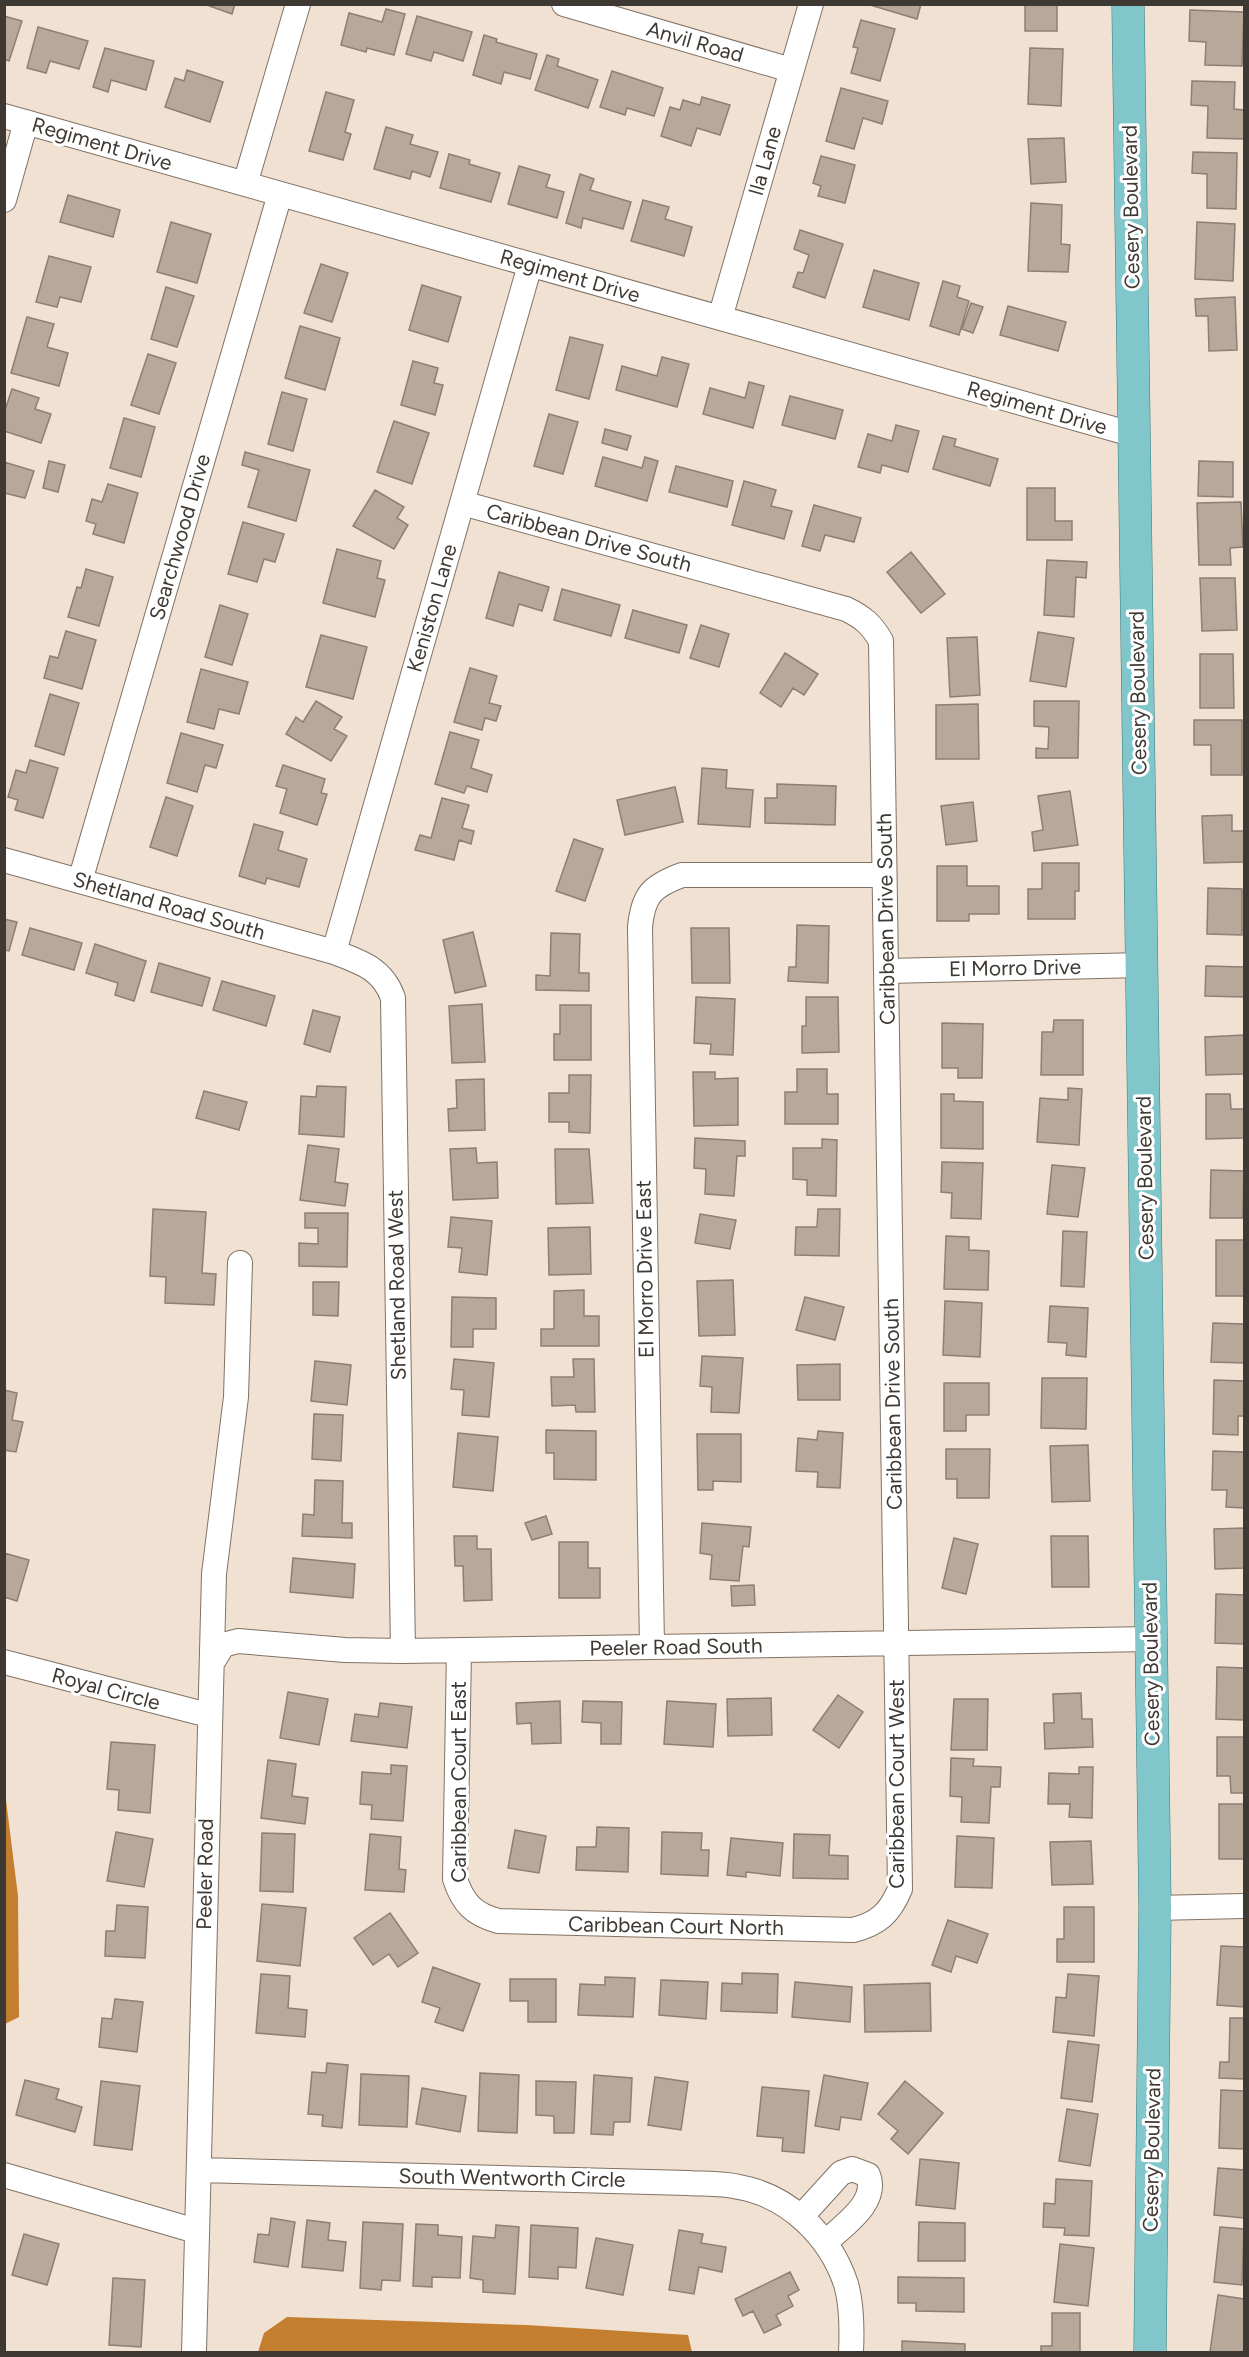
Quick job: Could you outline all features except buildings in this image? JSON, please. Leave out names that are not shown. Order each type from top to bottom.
[{"type":"main road","name":"Cesery Boulevard","points":[[1128,4],[1155,1908],[1150,2352]]},
{"type":"street","points":[[245,184],[298,4]]},
{"type":"street","name":"Anvil Road","points":[[564,4],[791,70]]},
{"type":"street","name":"Ila Lane","points":[[720,318],[811,4]]},
{"type":"street","points":[[4,200],[15,119]]},
{"type":"street","name":"Regiment Drive","points":[[15,119],[1135,435]]},
{"type":"street","name":"Searchwood Drive","points":[[80,881],[280,194]]},
{"type":"street","name":"Keniston Lane","points":[[334,952],[530,264]]},
{"type":"street","name":"Caribbean Drive South","points":[[462,503],[846,609],[861,616],[882,640],[896,1644]]},
{"type":"street","name":"Shetland Road South","points":[[4,860],[334,952]]},
{"type":"street","name":"El Morro Drive East","points":[[652,1647],[640,927],[642,908],[650,893],[663,882],[682,875],[884,875]]},
{"type":"street","name":"Shetland Road West","points":[[334,952],[367,964],[382,976],[393,998],[403,1651]]},
{"type":"street","name":"El Morro Drive","points":[[887,971],[1142,965]]},
{"type":"street","name":"Peeler Road","points":[[194,2352],[196,2231],[200,2170],[208,1715],[214,1574],[236,1397],[240,1263]]},
{"type":"street","name":"Peeler Road South","points":[[212,1663],[223,1645],[238,1641],[345,1650],[459,1651],[1151,1639]]},
{"type":"street","name":"Caribbean Court West","points":[[882,1918],[893,1907],[900,1889],[896,1644]]},
{"type":"street","name":"Caribbean Court East","points":[[459,1651],[455,1879],[461,1895],[471,1909]]},
{"type":"street","name":"Royal Circle","points":[[4,1662],[208,1715]]},
{"type":"street","points":[[1155,1908],[1245,1906]]},
{"type":"street","name":"Caribbean Court North","points":[[471,1909],[498,1922],[830,1930],[853,1930],[869,1926],[882,1918]]},
{"type":"street","name":"South Wentworth Circle","points":[[200,2170],[739,2187],[774,2198],[813,2229],[846,2285],[851,2352]]},
{"type":"street","points":[[4,2175],[196,2231]]},
{"type":"shaded area","points":[[5,1792],[18,1896],[19,2017],[5,2024]]},
{"type":"shaded area","points":[[287,2317],[526,2325],[688,2335],[692,2352],[258,2352],[264,2333]]}]
